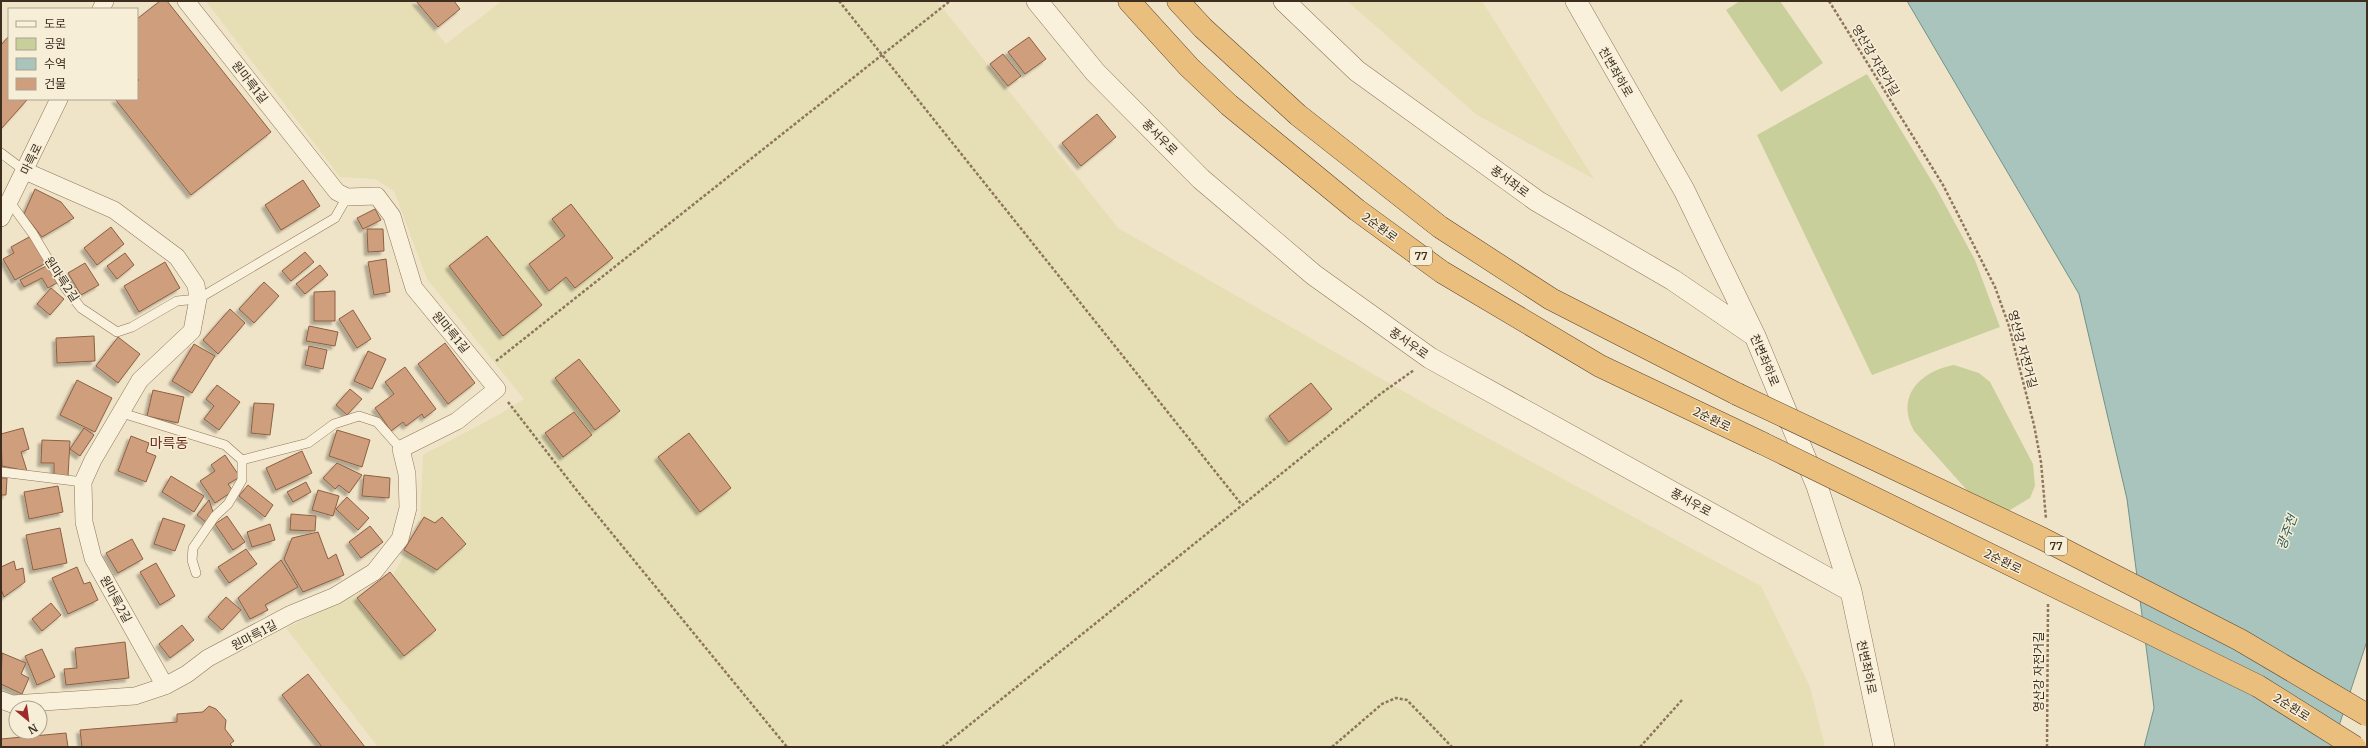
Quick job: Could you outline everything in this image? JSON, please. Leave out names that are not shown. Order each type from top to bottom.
[{"type":"highway","name":"2순환로","points":[[1129,1],[1189,67],[1229,105],[1357,210],[1442,272],[1600,366],[1762,443],[2258,686],[2356,747]]},
{"type":"highway","name":"77","points":[[1178,1],[1203,28],[1298,115],[1440,227],[1551,299],[1737,394],[2057,547],[2240,640],[2367,715]]},
{"type":"street","name":"원마륵1길","points":[[186,1],[337,192],[347,197],[377,196],[392,216],[414,288],[498,388]]},
{"type":"street","name":"풍서우로","points":[[1037,1],[1095,72],[1202,179],[1314,276],[1430,358],[1851,591]]},
{"type":"street","name":"풍서좌로","points":[[1284,1],[1357,71],[1537,201],[1673,280],[1755,336]]},
{"type":"street","name":"천변좌하로","points":[[1576,1],[1684,190],[1755,336],[1816,486],[1851,591],[1884,747]]},
{"type":"street","name":"마륵로","points":[[1,218],[59,100]]},
{"type":"street","name":"원마륵2길","points":[[25,171],[120,215],[177,257],[196,285],[198,299],[192,331],[140,380],[93,460],[83,482],[84,522],[94,558],[165,686]]},
{"type":"street","points":[[401,449],[457,421],[498,388]]},
{"type":"street","name":"원마륵1길","points":[[1,700],[12,704],[135,696],[165,686],[187,674],[208,658],[291,614],[335,596],[374,572],[400,540],[408,508],[407,474],[401,449]]},
{"type":"lane","points":[[1,153],[25,171]]},
{"type":"lane","points":[[198,299],[334,218],[347,197]]},
{"type":"lane","name":"원마륵2길","points":[[8,201],[33,234],[66,289],[81,308],[117,332],[132,327],[177,302],[198,299]]},
{"type":"lane","points":[[122,413],[225,445],[242,460],[242,480],[228,504],[215,516],[192,548],[192,560],[196,572]]},
{"type":"lane","name":"원마륵1길","points":[[242,460],[308,443],[334,424],[359,416],[377,422],[401,449]]},
{"type":"lane","points":[[1,472],[83,482]]},
{"type":"path","points":[[839,1],[1242,505]]},
{"type":"path","points":[[483,371],[950,1]]},
{"type":"path","name":"영산강 자전거길","points":[[1829,1],[1943,185],[1995,287],[2009,326],[2034,424],[2041,462],[2046,521]]},
{"type":"path","points":[[942,747],[1379,395],[1430,358]]},
{"type":"path","points":[[498,388],[578,492],[787,747]]},
{"type":"path","name":"영산강 자전거길","points":[[2047,747],[2048,597]]},
{"type":"path","points":[[1332,747],[1382,704],[1396,698],[1407,700],[1452,747]]},
{"type":"path","points":[[1640,747],[1682,700]]},
{"type":"shaded area","points":[[206,1],[411,1],[446,44],[502,1],[937,1],[1118,228],[1436,410],[1761,586],[1810,687],[1825,747],[378,747],[286,628],[392,577],[420,528],[423,455],[500,414],[524,399],[427,279],[394,191],[375,179],[340,177]]},
{"type":"shaded area","points":[[1347,1],[1482,1],[1594,179],[1477,115]]},
{"type":"green space","points":[[1740,1],[1780,1],[1823,63],[1781,92],[1726,10]]},
{"type":"green space","points":[[1867,74],[1936,188],[1975,260],[2000,327],[1872,375],[1757,135]]},
{"type":"green space","points":[[1954,365],[1979,373],[1990,382],[2033,464],[2035,486],[2030,498],[2005,513],[1982,507],[1914,431],[1909,419],[1907,407],[1909,397],[1914,388],[1921,380],[1931,373]]},
{"type":"water","name":"광주천","points":[[1907,1],[2367,1],[2367,641],[2332,747],[2144,747],[2154,708],[2127,499],[2079,294]]},
{"type":"building","points":[[160,1],[167,1],[271,132],[191,195],[116,100],[138,100],[138,18]]},
{"type":"building","points":[[416,1],[454,1],[460,9],[438,27]]},
{"type":"building","points":[[8,37],[8,100],[27,100],[1,129],[1,45]]},
{"type":"building","points":[[1029,37],[1046,59],[1025,74],[1008,52]]},
{"type":"building","points":[[1003,54],[1021,76],[1008,86],[990,64]]},
{"type":"building","points":[[1097,114],[1116,137],[1081,166],[1062,143]]},
{"type":"building","points":[[303,180],[320,206],[281,230],[265,205]]},
{"type":"building","points":[[35,189],[61,202],[74,218],[42,237],[24,214]]},
{"type":"building","points":[[571,204],[613,258],[575,288],[566,277],[549,291],[529,264],[565,236],[552,219]]},
{"type":"building","points":[[375,209],[381,220],[363,229],[357,218]]},
{"type":"building","points":[[111,227],[124,244],[97,265],[84,248]]},
{"type":"building","points":[[367,229],[383,229],[384,251],[368,252]]},
{"type":"building","points":[[31,236],[46,263],[15,280],[3,259],[14,253],[11,247]]},
{"type":"building","points":[[487,236],[542,305],[503,336],[449,266]]},
{"type":"building","points":[[305,252],[314,262],[291,281],[282,271]]},
{"type":"building","points":[[125,253],[134,265],[117,279],[107,266]]},
{"type":"building","points":[[386,259],[390,292],[374,295],[368,262]]},
{"type":"building","points":[[165,262],[180,288],[139,312],[124,286]]},
{"type":"building","points":[[85,263],[99,285],[81,295],[68,273]]},
{"type":"building","points":[[48,265],[57,283],[48,288],[42,278],[24,287],[20,280]]},
{"type":"building","points":[[320,265],[328,275],[305,294],[296,284]]},
{"type":"building","points":[[264,282],[279,296],[254,323],[239,309]]},
{"type":"building","points":[[51,288],[64,299],[50,315],[37,304]]},
{"type":"building","points":[[335,291],[335,321],[314,321],[314,292]]},
{"type":"building","points":[[230,309],[245,323],[218,354],[203,340]]},
{"type":"building","points":[[353,310],[371,339],[357,348],[339,319]]},
{"type":"building","points":[[309,326],[338,332],[335,346],[306,341]]},
{"type":"building","points":[[94,336],[95,361],[57,363],[56,338]]},
{"type":"building","points":[[118,337],[140,354],[118,383],[96,366]]},
{"type":"building","points":[[445,343],[475,383],[448,404],[418,364]]},
{"type":"building","points":[[194,344],[215,356],[192,393],[172,381]]},
{"type":"building","points":[[309,346],[327,350],[323,369],[305,365]]},
{"type":"building","points":[[368,351],[386,359],[372,389],[354,381]]},
{"type":"building","points":[[579,359],[620,411],[595,430],[555,378]]},
{"type":"building","points":[[405,367],[436,409],[424,418],[422,414],[406,426],[403,422],[391,431],[375,408],[394,394],[385,382]]},
{"type":"building","points":[[77,380],[112,398],[95,432],[60,415]]},
{"type":"building","points":[[1311,383],[1332,409],[1289,442],[1269,416]]},
{"type":"building","points":[[217,385],[240,402],[219,430],[204,419],[214,406],[206,399]]},
{"type":"building","points":[[350,389],[362,399],[347,415],[336,405]]},
{"type":"building","points":[[153,390],[184,397],[178,423],[147,416]]},
{"type":"building","points":[[254,403],[274,404],[270,435],[251,433]]},
{"type":"building","points":[[574,412],[592,435],[563,457],[545,433]]},
{"type":"building","points":[[23,428],[29,449],[21,452],[27,471],[2,466],[1,434]]},
{"type":"building","points":[[84,428],[94,435],[80,456],[70,449]]},
{"type":"building","points":[[337,430],[370,440],[362,467],[329,456]]},
{"type":"building","points":[[689,433],[731,488],[700,512],[658,457]]},
{"type":"building","points":[[131,436],[149,443],[146,452],[156,456],[146,482],[118,471]]},
{"type":"building","points":[[42,440],[70,441],[68,476],[54,475],[54,463],[41,463]]},
{"type":"building","points":[[302,451],[312,473],[276,490],[266,468]]},
{"type":"building","points":[[225,455],[240,477],[228,484],[233,491],[215,503],[200,481],[215,471],[211,465]]},
{"type":"building","points":[[337,463],[362,475],[349,493],[339,485],[335,489],[323,478]]},
{"type":"building","points":[[364,475],[390,478],[389,498],[362,496]]},
{"type":"building","points":[[171,476],[204,496],[194,512],[162,492]]},
{"type":"building","points":[[1,478],[7,478],[6,495],[1,495]]},
{"type":"building","points":[[306,482],[311,492],[293,502],[287,492]]},
{"type":"building","points":[[248,485],[273,505],[265,517],[239,496]]},
{"type":"building","points":[[58,486],[63,512],[29,519],[24,492]]},
{"type":"building","points":[[318,490],[339,496],[333,516],[312,510]]},
{"type":"building","points":[[347,497],[369,518],[358,530],[336,509]]},
{"type":"building","points":[[209,500],[214,515],[207,523],[197,515]]},
{"type":"building","points":[[291,514],[316,516],[315,531],[290,530]]},
{"type":"building","points":[[227,516],[245,542],[233,550],[215,524]]},
{"type":"building","points":[[424,517],[435,523],[442,517],[466,544],[437,570],[404,550]]},
{"type":"building","points":[[163,518],[185,525],[175,551],[154,544]]},
{"type":"building","points":[[270,524],[275,540],[252,547],[247,532]]},
{"type":"building","points":[[370,526],[383,542],[361,558],[349,542]]},
{"type":"building","points":[[60,528],[67,563],[33,570],[26,535]]},
{"type":"building","points":[[318,532],[328,559],[336,554],[344,575],[303,592],[284,559],[292,538]]},
{"type":"building","points":[[132,539],[143,559],[118,573],[106,553]]},
{"type":"building","points":[[246,549],[257,564],[229,583],[218,567]]},
{"type":"building","points":[[281,560],[298,587],[265,605],[268,610],[250,619],[238,598]]},
{"type":"building","points":[[14,561],[16,570],[23,568],[25,582],[4,597],[1,589],[1,567]]},
{"type":"building","points":[[156,563],[175,596],[160,605],[140,572]]},
{"type":"building","points":[[77,567],[84,584],[90,582],[98,600],[68,614],[52,578]]},
{"type":"building","points":[[390,572],[436,630],[404,656],[357,598]]},
{"type":"building","points":[[226,597],[241,610],[222,630],[208,617]]},
{"type":"building","points":[[51,603],[61,615],[42,631],[32,619]]},
{"type":"building","points":[[182,625],[194,640],[170,658],[159,644]]},
{"type":"building","points":[[125,642],[129,678],[66,685],[64,669],[77,668],[75,648]]},
{"type":"building","points":[[42,649],[55,677],[37,685],[25,656]]},
{"type":"building","points":[[2,653],[26,663],[21,674],[29,678],[22,694],[1,684]]},
{"type":"building","points":[[308,674],[365,747],[322,747],[282,695]]},
{"type":"building","points":[[209,706],[216,709],[226,720],[225,729],[234,741],[230,744],[233,747],[82,747],[80,730],[177,722],[177,714],[203,712]]},
{"type":"building","points":[[66,733],[68,747],[1,747],[1,739],[48,740],[48,735]]},
{"type":"district","name":"마륵동","points":[[169,443]]}]
